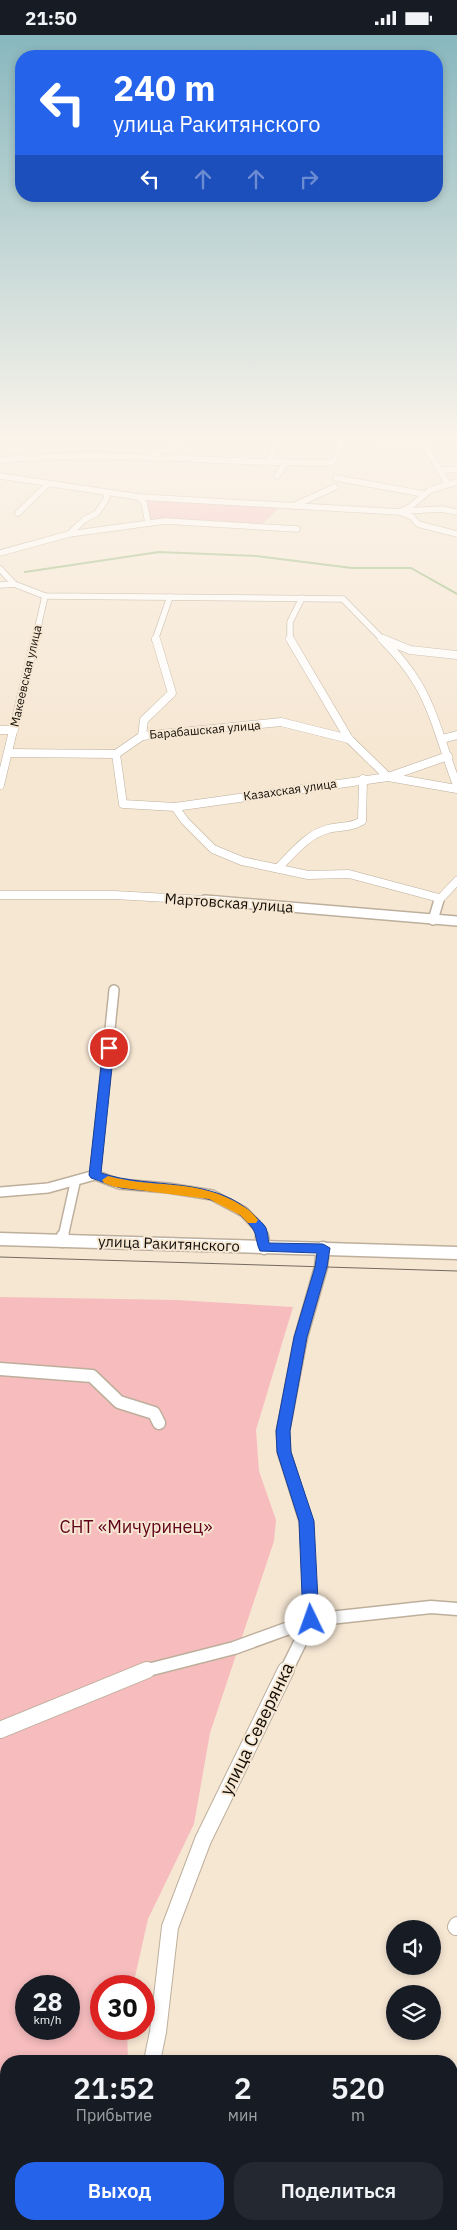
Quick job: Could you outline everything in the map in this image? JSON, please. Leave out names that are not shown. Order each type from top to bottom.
[{"type":"main road","name":"улица Ракитянского","points":[[0,1239],[457,1253]]},
{"type":"street","points":[[0,553],[49,539]]},
{"type":"street","points":[[0,569],[14,584]]},
{"type":"street","points":[[0,585],[14,584],[45,596],[343,599],[395,655],[417,683],[442,739],[457,785]]},
{"type":"street","name":"Макеевская улица","points":[[0,785],[45,596]]},
{"type":"street","points":[[142,736],[144,720],[172,693],[155,640],[170,597]]},
{"type":"street","points":[[302,598],[291,616],[290,639],[349,739],[388,777],[448,756]]},
{"type":"street","points":[[378,637],[410,650],[457,655]]},
{"type":"street","points":[[395,655],[410,650]]},
{"type":"street","name":"Барабашская улица","points":[[116,754],[142,736],[281,723],[349,739]]},
{"type":"street","points":[[0,730],[14,730]]},
{"type":"street","points":[[442,739],[457,735]]},
{"type":"street","points":[[9,753],[116,754]]},
{"type":"street","name":"Казахская улица","points":[[116,754],[123,804],[175,807],[363,779],[388,777],[457,789]]},
{"type":"street","points":[[279,867],[303,843],[324,830],[341,825],[358,824],[362,821],[363,779]]},
{"type":"street","points":[[175,807],[185,821],[213,849],[242,861],[279,867],[308,875],[349,874],[439,898]]},
{"type":"street","points":[[433,919],[439,898],[457,881]]},
{"type":"street","name":"Мартовская улица","points":[[0,895],[49,893],[137,896],[457,921]]},
{"type":"street","points":[[95,1175],[114,990]]},
{"type":"street","points":[[0,1192],[20,1192],[60,1187],[95,1175],[119,1184],[168,1188],[212,1195],[244,1212],[260,1229],[264,1248]]},
{"type":"street","points":[[62,1241],[75,1183]]},
{"type":"street","name":"улица Северянка","points":[[153,2055],[158,2032],[170,1927],[203,1840],[311,1620],[306,1521],[284,1452],[283,1431],[301,1337],[321,1267],[323,1248]]},
{"type":"street","points":[[0,1369],[92,1376],[119,1402],[154,1413],[159,1423]]},
{"type":"street","points":[[0,1730],[154,1667],[234,1648],[311,1620],[431,1607],[457,1609]]},
{"type":"green space","name":"СНТ «Мичуринец»","points":[[0,1297],[177,1300],[293,1307],[256,1430],[259,1471],[276,1520],[274,1541],[210,1733],[194,1824],[148,1919],[135,1975],[90,1975],[90,2040],[127,2040],[128,2055],[0,2055]]},
{"type":"waterway","points":[[25,572],[159,552],[256,556],[352,568],[411,568],[457,594]]},
{"type":"tram line","points":[[0,1257],[457,1271]]},
{"type":"slow traffic","points":[[108,1180],[119,1184],[168,1188],[212,1195],[244,1212],[252,1220]]},
{"type":"route","points":[[109,1048],[95,1175],[119,1184],[168,1188],[212,1195],[244,1212],[260,1229],[264,1248],[323,1248],[321,1267],[301,1337],[283,1431],[284,1452],[306,1521],[311,1620]]}]
